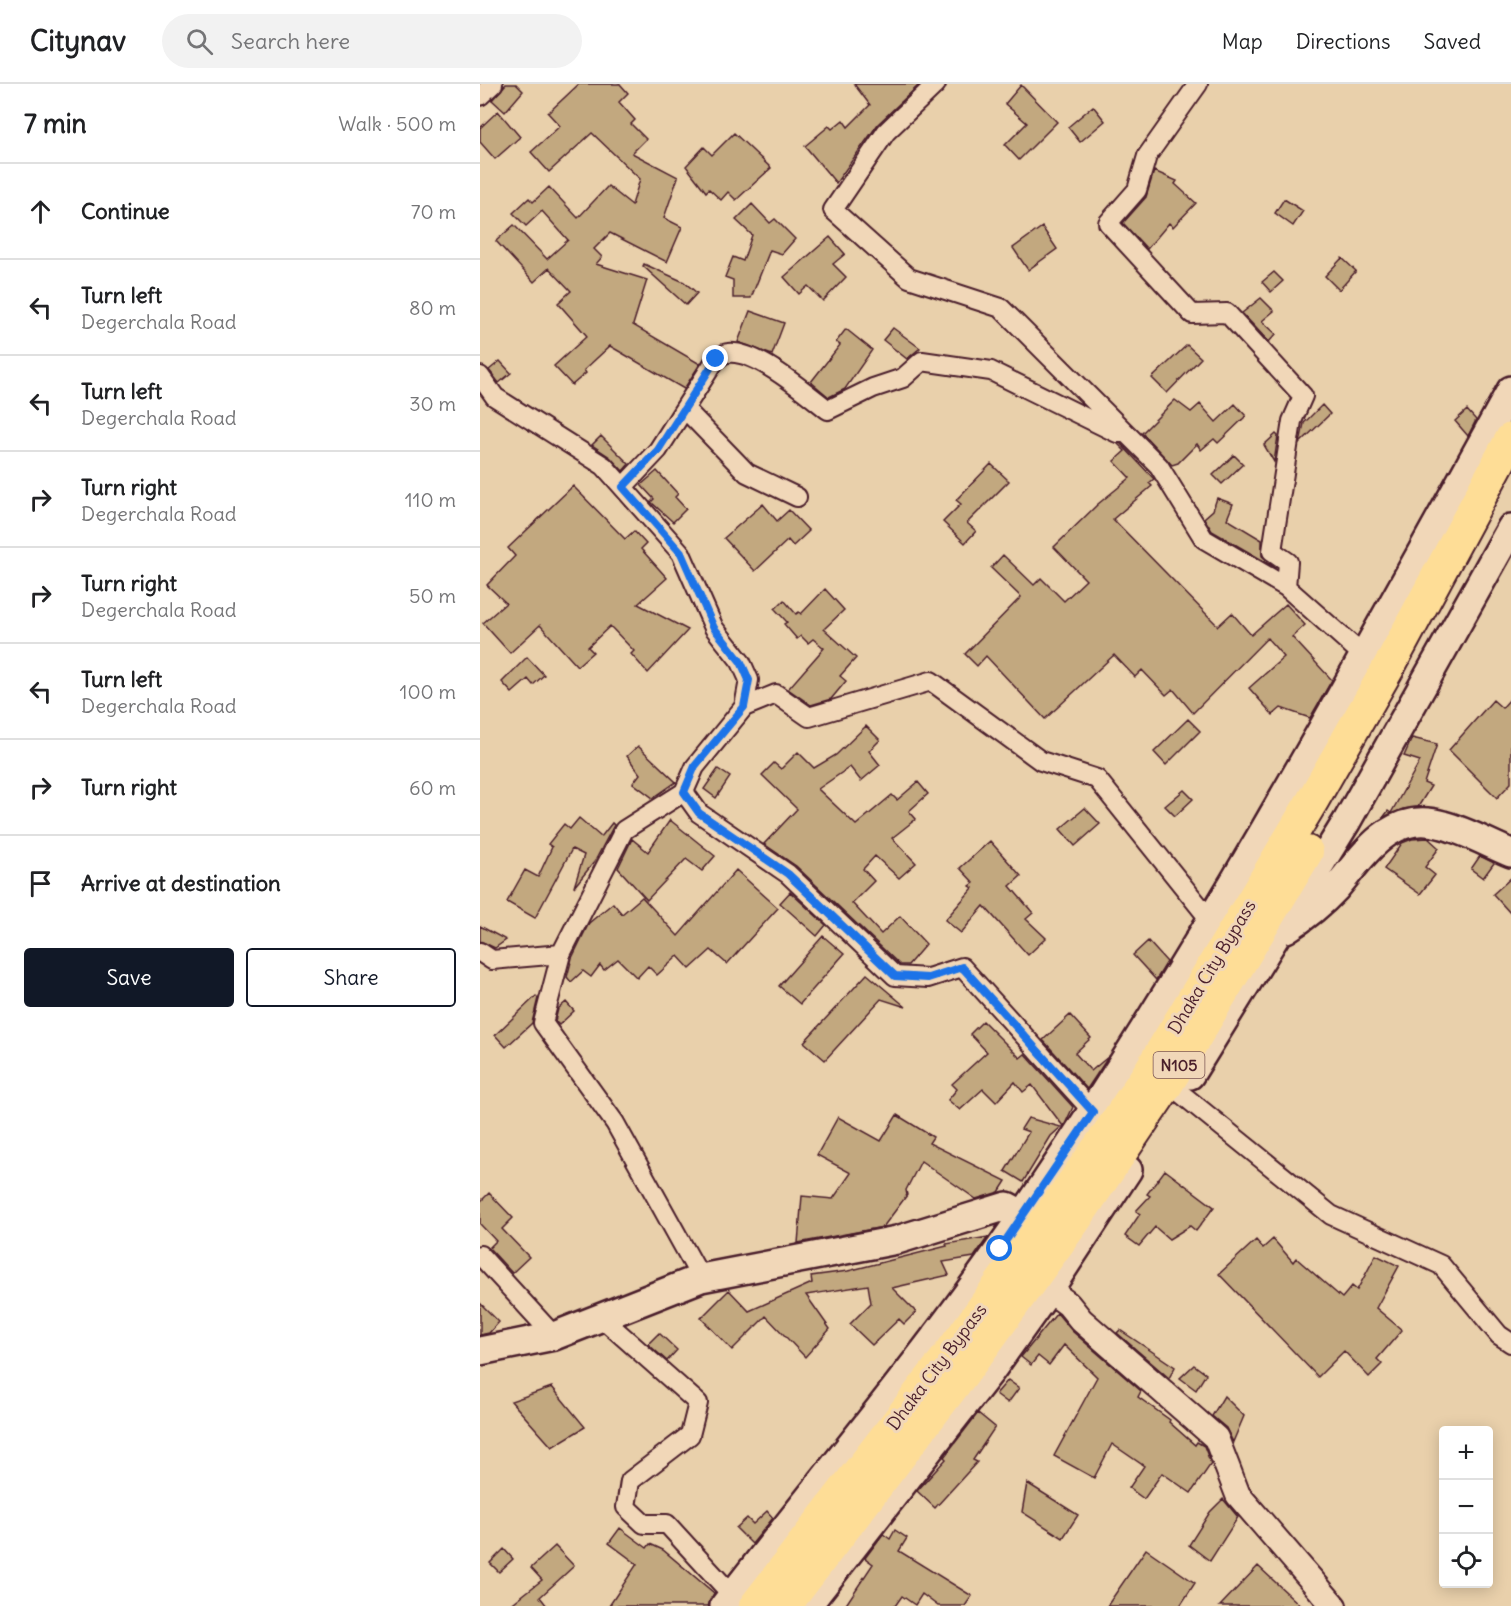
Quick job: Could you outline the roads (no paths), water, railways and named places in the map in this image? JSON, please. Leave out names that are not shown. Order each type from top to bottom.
[{"type":"highway","name":"Dhaka City Bypass","points":[[737,1602],[950,1353],[1100,1123],[1149,1072],[1312,801],[1394,658],[1511,440]]},
{"type":"highway","name":"Dhaka City Bypass","points":[[785,1606],[975,1358],[1076,1219],[1168,1083],[1259,935],[1400,692],[1511,484]]},
{"type":"main road","points":[[737,1602],[932,1344],[1024,1215],[1100,1123],[1211,921],[1365,657],[1511,390]]},
{"type":"main road","points":[[807,1606],[935,1445],[1049,1290],[1179,1092],[1347,821],[1511,528]]},
{"type":"main road","points":[[1278,934],[1312,912],[1373,843],[1390,831],[1414,823],[1441,824],[1511,853]]},
{"type":"main road","points":[[480,1351],[554,1336],[701,1278],[897,1240],[1007,1206],[1024,1215]]},
{"type":"street","points":[[480,96],[493,84]]},
{"type":"street","points":[[936,84],[886,132],[833,210],[909,278],[1001,309],[1159,466],[1204,539],[1286,586],[1365,657]]},
{"type":"street","points":[[1198,84],[1147,156],[1137,190],[1108,223],[1192,314],[1227,313],[1303,396],[1292,421],[1272,551],[1288,562],[1286,586]]},
{"type":"street","points":[[623,487],[658,450],[686,410],[716,359],[727,352],[746,356],[787,377],[828,410],[873,388],[903,378],[922,361],[991,370],[1130,439]]},
{"type":"street","points":[[480,376],[495,397],[604,466],[681,553],[714,628],[741,662],[749,680],[744,707]]},
{"type":"street","points":[[686,410],[747,473],[796,497]]},
{"type":"street","points":[[701,1278],[615,1123],[543,1023],[561,954],[624,830],[684,792],[695,766],[744,707],[776,694],[809,717],[931,681],[1041,761],[1097,779],[1211,921]]},
{"type":"street","points":[[684,792],[699,813],[788,874],[895,976],[928,978],[962,967],[1100,1123]]},
{"type":"street","points":[[480,952],[492,960],[561,954]]},
{"type":"street","points":[[1179,1092],[1331,1215],[1441,1265],[1499,1335],[1511,1343]]},
{"type":"street","points":[[480,1255],[554,1336]]},
{"type":"street","points":[[1049,1290],[1068,1304],[1081,1320],[1216,1438],[1238,1495],[1334,1606]]},
{"type":"street","points":[[602,1318],[698,1403],[690,1435],[630,1481],[626,1508],[644,1524],[667,1524],[737,1602]]}]
